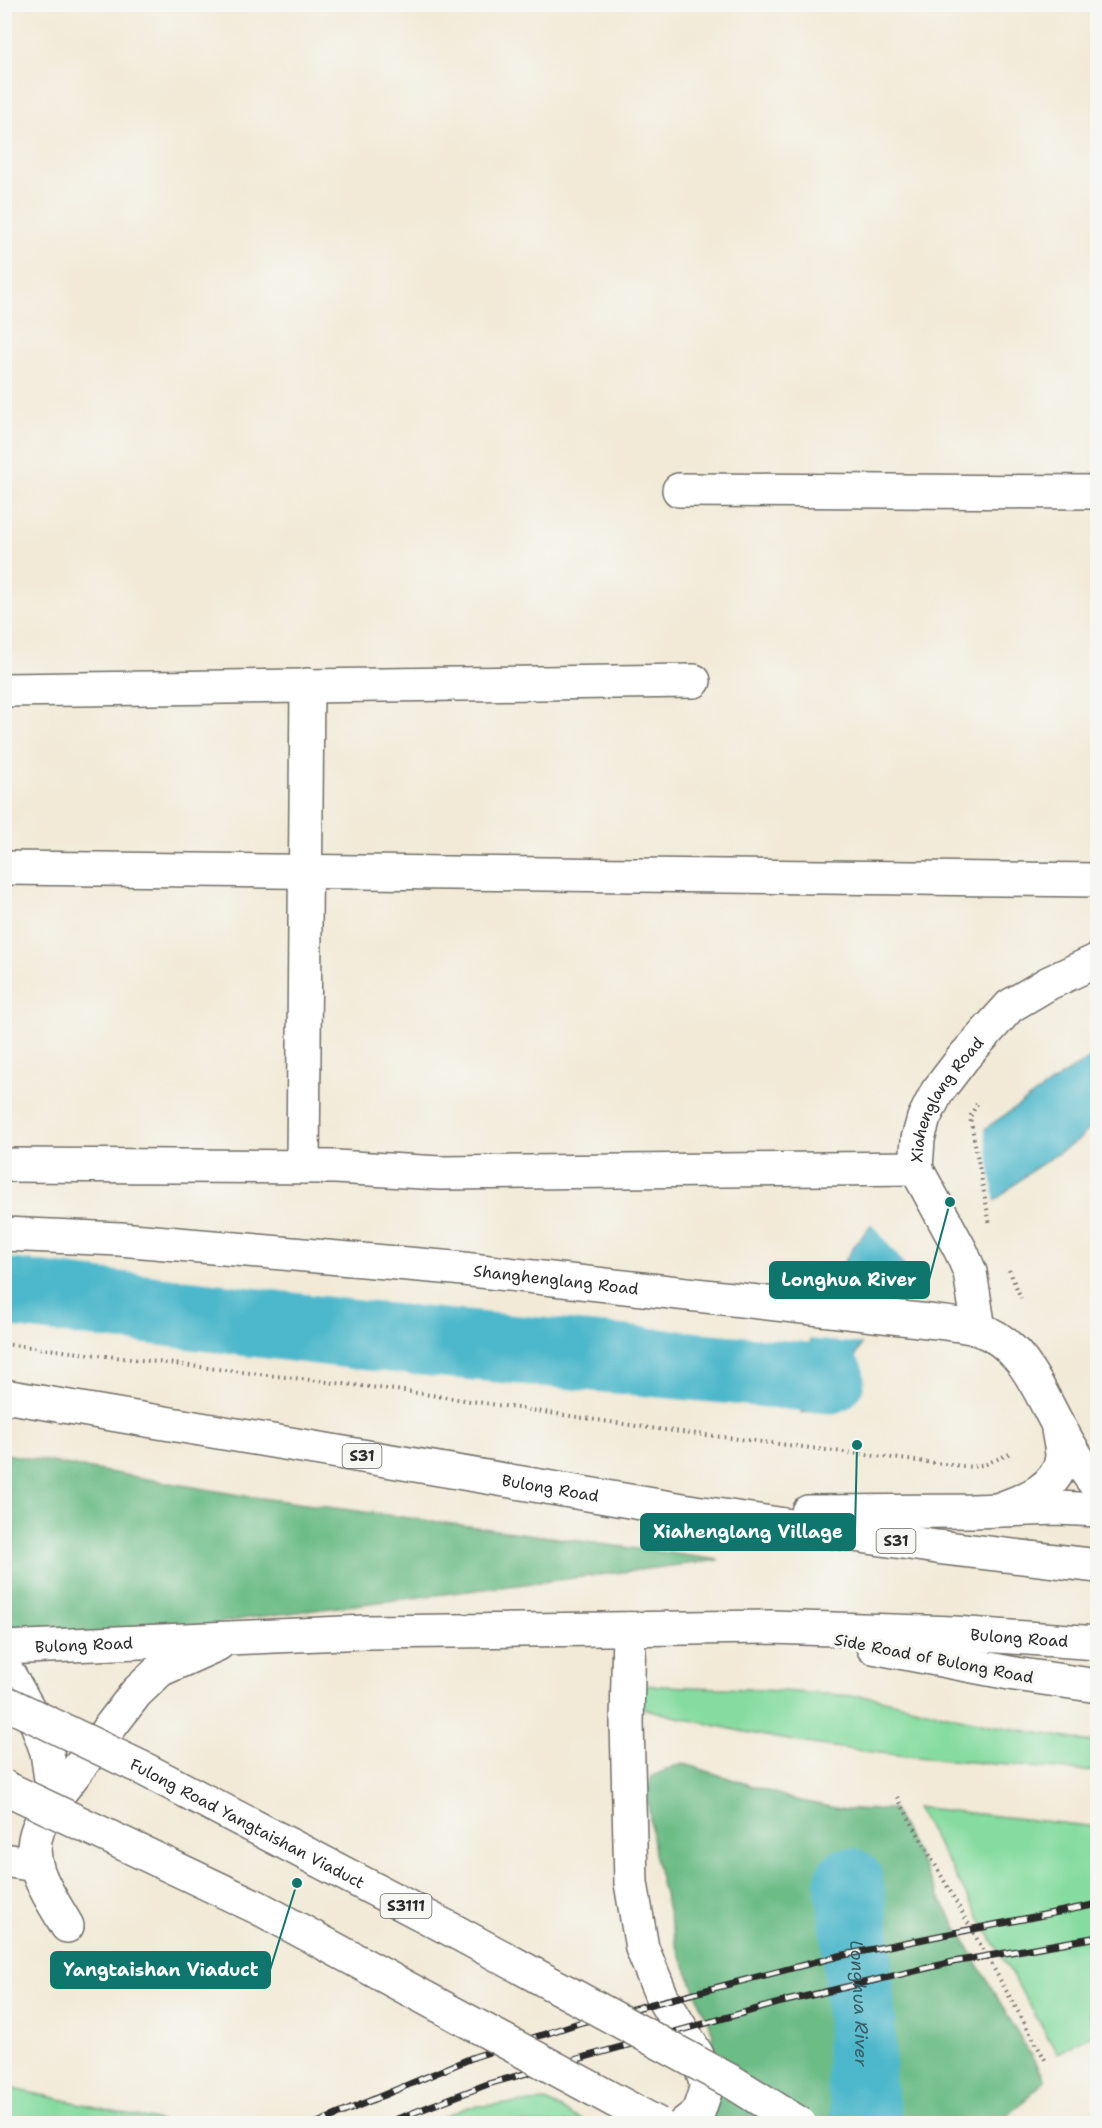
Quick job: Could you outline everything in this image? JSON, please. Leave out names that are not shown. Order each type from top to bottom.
[{"type":"main road","points":[[679,490],[1098,492]]},
{"type":"main road","points":[[4,690],[694,681]]},
{"type":"main road","points":[[303,1167],[307,685]]},
{"type":"main road","points":[[4,868],[1098,880]]},
{"type":"main road","name":"Xiahenglang Road","points":[[979,1329],[970,1272],[962,1251],[916,1168],[918,1139],[924,1118],[937,1092],[963,1058],[1010,1006],[1049,983],[1098,960]]},
{"type":"main road","points":[[4,1165],[303,1167],[440,1173],[916,1168]]},
{"type":"main road","name":"Shanghenglang Road","points":[[4,1234],[120,1239],[454,1268],[979,1329],[1004,1342],[1021,1360],[1036,1381],[1057,1424]]},
{"type":"main road","name":"Bulong Road","points":[[4,1396],[695,1512],[937,1547],[1098,1566]]},
{"type":"main road","points":[[1057,1424],[1077,1459],[1098,1487]]},
{"type":"main road","points":[[997,1510],[1023,1501],[1056,1477],[1062,1456],[1057,1424]]},
{"type":"main road","points":[[695,1512],[1058,1508],[1098,1510]]},
{"type":"main road","name":"Bulong Road","points":[[4,1648],[366,1632],[771,1627],[954,1633],[1098,1642]]},
{"type":"main road","name":"Side Road of Bulong Road","points":[[771,1627],[1014,1674],[1098,1686]]},
{"type":"main road","points":[[629,1629],[627,1723],[633,1894],[642,1948],[662,1997],[697,2055],[707,2086],[698,2112],[684,2124]]},
{"type":"main road","points":[[67,1926],[39,1876],[20,1863],[35,1842],[38,1830],[54,1800],[136,1693],[160,1670],[230,1638]]},
{"type":"main road","points":[[4,1671],[9,1675],[36,1724],[46,1752],[54,1800]]},
{"type":"main road","name":"Fulong Road Yangtaishan Viaduct","points":[[4,1702],[142,1767],[456,1932],[734,2083],[800,2124]]},
{"type":"main road","points":[[4,1787],[259,1908],[658,2124]]},
{"type":"path","points":[[970,1117],[991,1230]]},
{"type":"path","points":[[4,1344],[404,1391],[650,1428],[972,1467],[1010,1454]]},
{"type":"path","points":[[897,1797],[1047,2063]]},
{"type":"green space","points":[[5,1454],[239,1495],[719,1560],[249,1618],[24,1654],[5,1645]]},
{"type":"green space","points":[[635,1685],[872,1697],[985,1724],[1097,1743],[1097,1772],[864,1751],[772,1737],[672,1716],[620,1700]]},
{"type":"green space","points":[[682,1763],[796,1800],[846,1810],[893,1809],[939,1897],[1045,2080],[1001,2123],[705,2123],[716,2104],[713,2034],[676,1944],[654,1853],[647,1793],[652,1776]]},
{"type":"green space","points":[[916,1807],[1097,1827],[1098,1988],[1090,2005],[1096,2033],[1057,2053]]},
{"type":"green space","points":[[5,2087],[169,2123],[5,2123]]},
{"type":"green space","points":[[546,2101],[587,2123],[427,2123],[468,2107]]},
{"type":"water","points":[[1097,1054],[1097,1122],[1077,1141],[1031,1171],[906,1273],[874,1316],[853,1362],[847,1404],[801,1413],[806,1387],[804,1363],[816,1318],[838,1271],[876,1219],[986,1128]]},
{"type":"pier","points":[[984,1126],[995,1204],[911,1272],[870,1222]]},
{"type":"pier","points":[[832,1277],[903,1282],[877,1318],[865,1344],[807,1339],[813,1317]]},
{"type":"waterway","points":[[4,1292],[358,1335],[830,1379]]},
{"type":"waterway","name":"Longhua River","points":[[849,1882],[856,1939],[861,2021],[861,2084],[868,2124]]},
{"type":"railway","points":[[315,2124],[474,2057],[582,2022],[839,1956],[1098,1904]]},
{"type":"railway","points":[[384,2124],[488,2084],[782,2002],[953,1962],[1098,1937]]},
{"type":"place","name":"Longhua River","points":[[950,1202]]},
{"type":"place","name":"Xiahenglang Village","points":[[857,1445]]},
{"type":"place","name":"Yangtaishan Viaduct","points":[[297,1883]]}]
